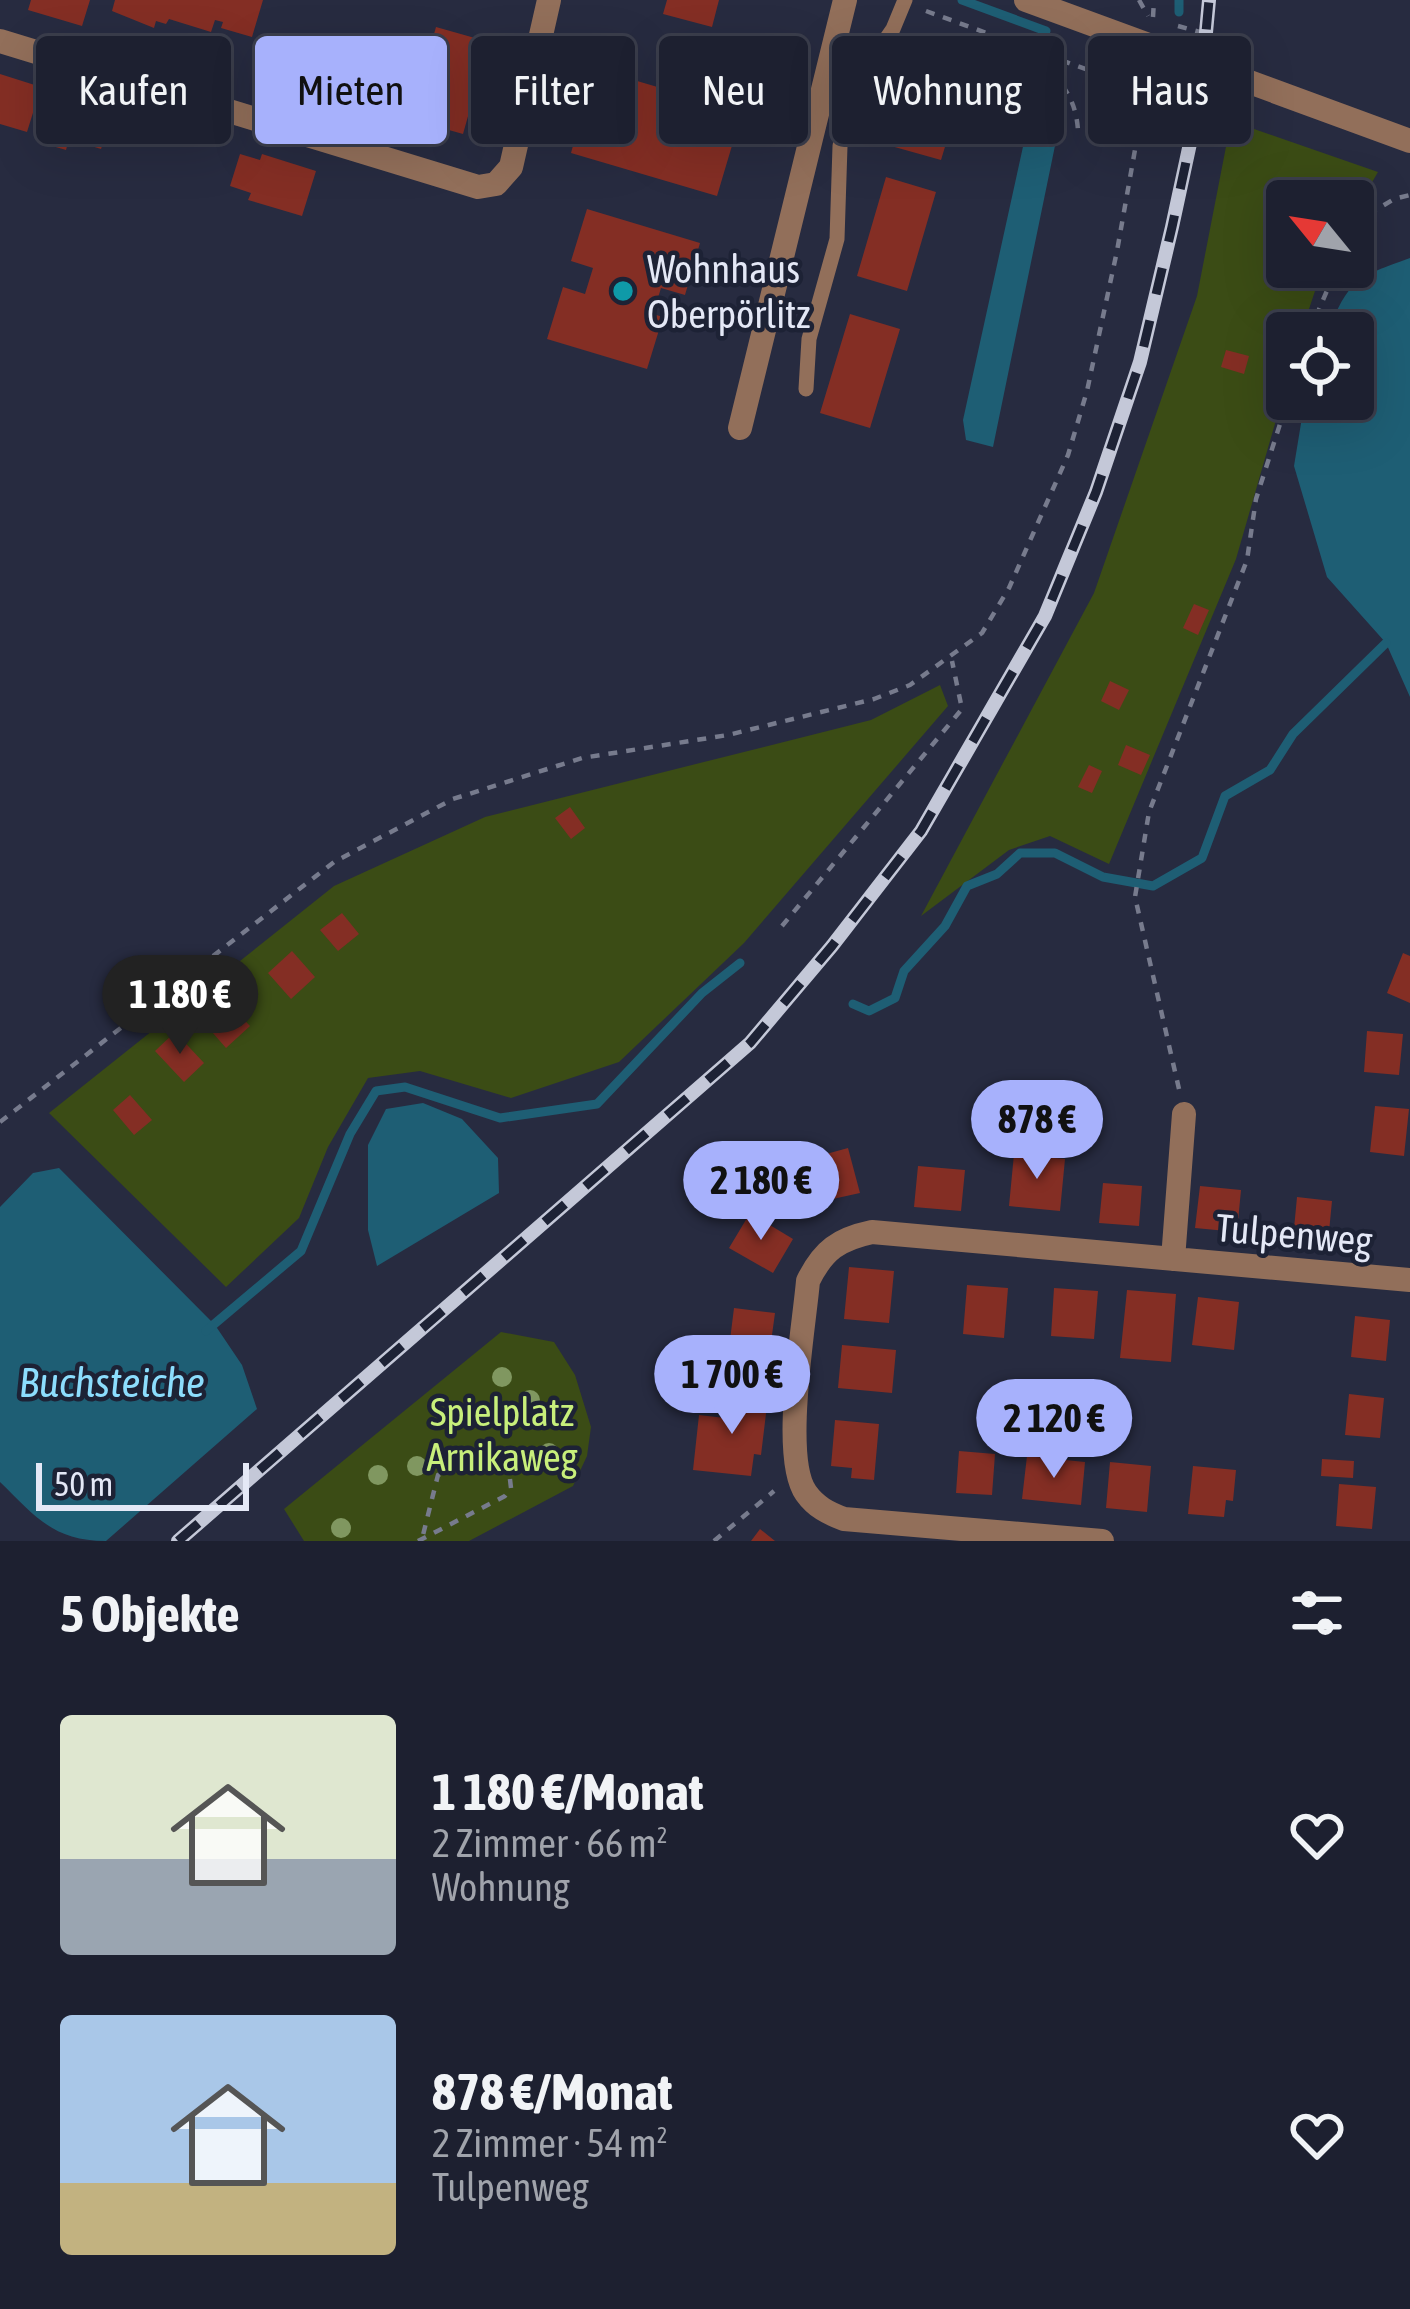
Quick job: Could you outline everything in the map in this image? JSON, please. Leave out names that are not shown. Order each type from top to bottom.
[{"type":"street","points":[[0,41],[478,187],[496,184],[511,167],[549,0]]},
{"type":"street","points":[[740,428],[845,0]]},
{"type":"street","points":[[1026,0],[1410,141]]},
{"type":"street","name":"Tulpenweg","points":[[1172,1259],[1184,1114]]},
{"type":"street","name":"Tulpenweg","points":[[797,1473],[793,1454],[808,1281],[819,1259],[849,1237],[872,1232],[1410,1280]]},
{"type":"street","points":[[797,1473],[804,1491],[824,1511],[844,1519],[1102,1541]]},
{"type":"lane","points":[[806,389],[808,339],[837,239],[840,146],[848,109],[904,1]]},
{"type":"path","points":[[1139,0],[1152,25]]},
{"type":"path","points":[[904,1],[995,36]]},
{"type":"path","points":[[1056,36],[1065,14]]},
{"type":"path","points":[[1064,88],[1076,101],[1078,130]]},
{"type":"path","points":[[0,1122],[334,862],[454,799],[582,758],[728,735],[874,699],[910,686],[982,633],[1010,588],[1068,455],[1092,368],[1136,144]]},
{"type":"path","points":[[1374,211],[1410,195]]},
{"type":"path","points":[[1184,1114],[1135,897],[1149,812],[1246,560],[1256,499],[1281,420]]},
{"type":"path","points":[[782,926],[962,709],[952,658]]},
{"type":"path","points":[[488,1461],[509,1471],[512,1488],[505,1496],[420,1540],[437,1475],[488,1461]]},
{"type":"path","points":[[714,1541],[797,1473]]},
{"type":"green space","points":[[1251,128],[1378,172],[1373,180],[1266,180],[1266,288],[1316,288],[1308,312],[1266,312],[1266,420],[1276,420],[1236,559],[1109,864],[1050,836],[1009,850],[921,916],[1094,593],[1197,296],[1227,144],[1251,144]]},
{"type":"green space","points":[[940,685],[948,706],[744,943],[619,1062],[511,1098],[420,1071],[368,1078],[328,1147],[299,1218],[226,1287],[49,1113],[334,886],[485,817],[871,720]]},
{"type":"green space","name":"Spielplatz Arnikaweg","points":[[501,1332],[554,1342],[575,1375],[591,1427],[587,1456],[573,1486],[469,1541],[304,1541],[284,1509]]},
{"type":"water","points":[[1024,144],[1055,144],[993,447],[966,440],[963,420]]},
{"type":"water","points":[[1410,258],[1410,697],[1386,643],[1327,577],[1294,466],[1302,420],[1374,420],[1374,312],[1337,312],[1352,288],[1374,288],[1378,270]]},
{"type":"water","points":[[423,1103],[462,1119],[498,1158],[499,1193],[377,1266],[368,1230],[368,1145],[386,1109]]},
{"type":"water","name":"Buchsteiche","points":[[59,1168],[215,1325],[242,1365],[257,1409],[106,1541],[58,1531],[0,1482],[0,1207],[33,1173]]},
{"type":"building","points":[[31,0],[90,0],[82,26],[28,10]]},
{"type":"building","points":[[115,0],[263,0],[252,37],[221,28],[223,22],[215,20],[211,32],[169,19],[166,24],[156,21],[154,28],[112,11]]},
{"type":"building","points":[[667,0],[719,0],[712,27],[663,14]]},
{"type":"building","points":[[436,27],[471,37],[471,106],[463,134],[447,129],[447,36],[433,36]]},
{"type":"building","points":[[0,74],[36,85],[27,132],[0,124]]},
{"type":"building","points":[[635,80],[659,87],[659,144],[732,144],[717,196],[571,153],[573,144],[635,144]]},
{"type":"building","points":[[892,144],[946,144],[941,160]]},
{"type":"building","points":[[240,154],[260,160],[262,154],[316,171],[302,216],[248,200],[251,193],[230,186]]},
{"type":"building","points":[[886,177],[936,192],[907,291],[857,276]]},
{"type":"building","name":"Wohnhaus Oberpörlitz","points":[[587,209],[700,243],[685,295],[661,288],[653,314],[663,317],[647,369],[547,339],[563,287],[585,294],[593,268],[571,261]]},
{"type":"building","points":[[850,314],[900,329],[870,428],[820,413]]},
{"type":"building","points":[[1226,350],[1249,356],[1244,374],[1221,367]]},
{"type":"building","points":[[1194,604],[1209,610],[1198,635],[1183,628]]},
{"type":"building","points":[[1110,681],[1129,690],[1119,710],[1101,701]]},
{"type":"building","points":[[1126,745],[1150,755],[1141,775],[1118,765]]},
{"type":"building","points":[[1089,765],[1102,771],[1092,793],[1078,787]]},
{"type":"building","points":[[570,807],[585,828],[571,839],[555,818]]},
{"type":"building","points":[[342,913],[359,934],[338,951],[320,930]]},
{"type":"building","points":[[292,951],[315,977],[291,999],[268,973]]},
{"type":"building","points":[[1403,953],[1410,956],[1410,1003],[1387,993]]},
{"type":"building","points":[[229,1004],[250,1026],[226,1048],[206,1025]]},
{"type":"building","points":[[1367,1031],[1403,1034],[1399,1075],[1364,1072]]},
{"type":"building","points":[[175,1032],[204,1063],[184,1082],[155,1051]]},
{"type":"building","points":[[130,1095],[152,1120],[134,1135],[113,1110]]},
{"type":"building","points":[[1375,1106],[1409,1109],[1404,1156],[1370,1152]]},
{"type":"building","points":[[848,1148],[860,1193],[819,1202],[808,1159]]},
{"type":"building","points":[[1014,1154],[1065,1159],[1060,1211],[1009,1206]]},
{"type":"building","points":[[918,1166],[965,1170],[961,1211],[914,1207]]},
{"type":"building","points":[[1103,1183],[1142,1186],[1139,1226],[1099,1223]]},
{"type":"building","points":[[1200,1186],[1241,1190],[1237,1232],[1195,1228]]},
{"type":"building","points":[[1297,1197],[1332,1201],[1328,1242],[1293,1239]]},
{"type":"building","points":[[750,1213],[793,1239],[773,1273],[729,1248]]},
{"type":"building","points":[[849,1267],[894,1271],[889,1323],[844,1319]]},
{"type":"building","points":[[967,1285],[1008,1288],[1004,1338],[963,1334]]},
{"type":"building","points":[[1054,1288],[1098,1291],[1094,1339],[1051,1336]]},
{"type":"building","points":[[1127,1290],[1176,1294],[1171,1362],[1120,1358]]},
{"type":"building","points":[[1198,1297],[1239,1302],[1234,1350],[1192,1345]]},
{"type":"building","points":[[734,1308],[775,1313],[769,1357],[756,1355],[755,1367],[727,1364]]},
{"type":"building","points":[[1355,1316],[1390,1320],[1386,1361],[1351,1357]]},
{"type":"building","points":[[842,1345],[896,1350],[892,1393],[838,1388]]},
{"type":"building","points":[[728,1393],[768,1397],[761,1455],[754,1454],[751,1476],[693,1470],[699,1415],[725,1418]]},
{"type":"building","points":[[1349,1394],[1384,1398],[1380,1438],[1345,1435]]},
{"type":"building","points":[[835,1420],[879,1424],[874,1480],[851,1478],[852,1468],[831,1466]]},
{"type":"building","points":[[959,1451],[995,1454],[992,1495],[956,1493]]},
{"type":"building","points":[[1027,1456],[1085,1462],[1081,1505],[1022,1499]]},
{"type":"building","points":[[1322,1459],[1354,1461],[1353,1478],[1321,1476]]},
{"type":"building","points":[[1110,1462],[1151,1466],[1147,1512],[1106,1508]]},
{"type":"building","points":[[1193,1466],[1236,1470],[1233,1501],[1226,1500],[1224,1517],[1188,1514]]},
{"type":"building","points":[[1339,1484],[1376,1487],[1372,1529],[1336,1526]]},
{"type":"building","points":[[760,1529],[775,1541],[751,1541]]},
{"type":"waterway","points":[[962,0],[1046,31]]},
{"type":"waterway","points":[[1179,0],[1179,12]]},
{"type":"waterway","points":[[853,1004],[869,1011],[895,998],[904,971],[945,926],[967,886],[997,874],[1020,853],[1055,853],[1103,877],[1153,886],[1202,858],[1225,796],[1270,770],[1293,734],[1386,643]]},
{"type":"waterway","points":[[206,1331],[301,1251],[350,1134],[376,1091],[405,1087],[500,1118],[597,1104],[702,993],[740,963]]},
{"type":"railway","points":[[178,1541],[750,1043],[921,831],[1045,616],[1096,492],[1140,362],[1172,227],[1200,97],[1209,0]]},
{"type":"place","name":"Wohnhaus Oberpörlitz","points":[[623,291]]}]
